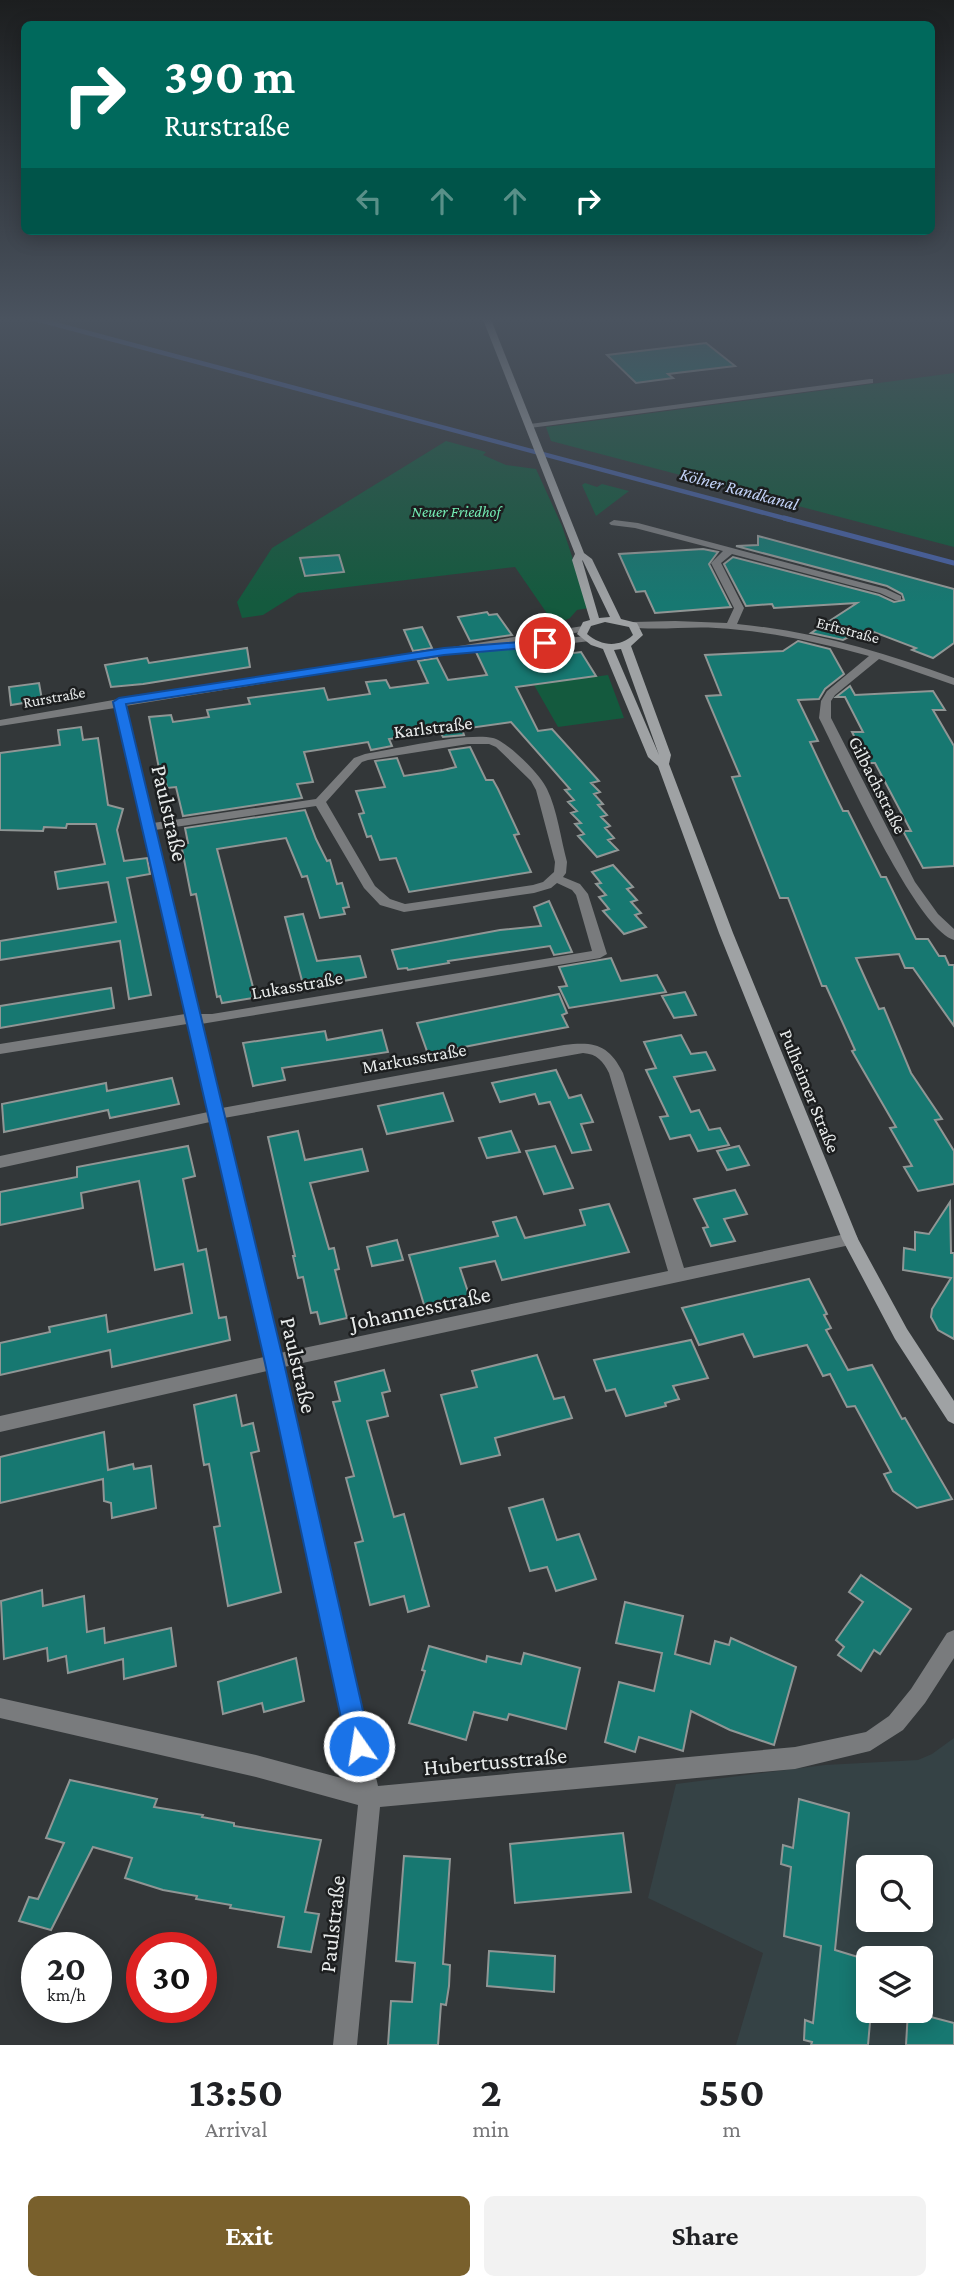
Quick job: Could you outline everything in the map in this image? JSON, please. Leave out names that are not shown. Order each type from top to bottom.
[{"type":"main road","points":[[525,412],[580,554],[587,559],[615,619]]},
{"type":"main road","points":[[580,554],[577,560],[595,621]]},
{"type":"main road","points":[[615,619],[636,630],[632,642],[607,646],[584,634],[595,621],[615,619]]},
{"type":"main road","name":"Pulheimer Straße","points":[[625,645],[664,755],[663,764],[726,933],[850,1239],[901,1334],[954,1416]]},
{"type":"main road","name":"Pulheimer Straße","points":[[607,646],[654,757],[663,764]]},
{"type":"street","points":[[530,426],[633,412]]},
{"type":"street","points":[[614,523],[635,525],[898,598]]},
{"type":"street","points":[[728,627],[739,608],[716,563],[729,551]]},
{"type":"street","name":"Erftstraße","points":[[636,630],[715,631],[728,627],[812,636],[878,654],[954,682]]},
{"type":"street","name":"Rurstraße","points":[[0,723],[119,702],[487,646],[524,646],[584,634]]},
{"type":"street","name":"Gilbachstraße","points":[[878,654],[831,693],[826,701],[825,718],[909,883],[933,918],[954,936]]},
{"type":"street","name":"Paulstraße","points":[[119,702],[274,1363],[370,1797],[345,2045]]},
{"type":"street","name":"Karlstraße","points":[[320,802],[358,760],[365,757],[468,741],[491,741],[506,749],[542,790],[561,862],[560,873],[556,878]]},
{"type":"street","points":[[148,827],[320,802],[370,888],[378,897],[394,906],[414,908],[534,889],[556,878]]},
{"type":"street","name":"Lukasstraße","points":[[0,1049],[178,1019],[212,1019],[600,954],[582,894],[576,887],[556,878]]},
{"type":"street","name":"Markusstraße","points":[[0,1161],[215,1116],[582,1047],[601,1051],[608,1056],[616,1073],[678,1276]]},
{"type":"street","name":"Johannesstraße","points":[[0,1424],[850,1239]]},
{"type":"street","name":"Hubertusstraße","points":[[0,1708],[256,1766],[370,1797],[604,1778],[795,1758],[870,1741],[896,1723],[918,1696],[954,1640]]},
{"type":"shaded area","points":[[954,1738],[954,2045],[736,2045],[763,1953],[648,1898],[676,1784],[825,1765],[918,1760],[932,1754]]},
{"type":"green space","points":[[656,412],[954,412],[954,547],[551,441],[546,427]]},
{"type":"green space","name":"Neuer Friedhof","points":[[446,441],[486,452],[483,455],[506,465],[536,469],[562,526],[589,608],[577,610],[570,618],[555,625],[515,567],[298,593],[263,615],[242,618],[237,602],[272,548]]},
{"type":"green space","points":[[585,483],[629,491],[596,516],[582,485]]},
{"type":"green space","points":[[608,675],[624,718],[558,727],[534,685]]},
{"type":"building","points":[[758,536],[954,589],[954,643],[933,658],[912,650],[916,648],[874,632],[864,638],[854,634],[843,640],[811,633],[857,603],[774,608],[772,604],[746,606],[724,564],[733,557],[879,595],[894,602],[904,600],[902,594],[887,586],[736,546],[758,545]]},
{"type":"building","points":[[703,549],[718,552],[709,564],[731,607],[655,613],[645,591],[636,592],[619,554]]},
{"type":"building","points":[[339,555],[344,572],[305,576],[300,558]]},
{"type":"building","points":[[487,612],[489,615],[497,614],[512,635],[470,641],[458,617]]},
{"type":"building","points":[[422,627],[432,648],[413,651],[404,630]]},
{"type":"building","points":[[798,641],[830,649],[844,674],[825,689],[819,699],[798,700],[818,741],[810,742],[826,776],[843,811],[848,811],[881,877],[886,877],[916,939],[928,939],[939,956],[945,956],[949,965],[954,965],[954,1026],[913,968],[905,968],[899,954],[856,958],[879,1009],[884,1008],[911,1073],[942,1119],[935,1120],[954,1151],[954,1184],[918,1191],[904,1167],[912,1166],[890,1128],[896,1127],[852,1051],[855,1050],[826,986],[822,986],[788,898],[780,898],[732,777],[740,776],[706,696],[721,695],[705,655],[783,651]]},
{"type":"building","points":[[519,645],[529,659],[581,652],[596,676],[516,687],[538,731],[552,729],[599,781],[591,783],[600,792],[594,794],[603,804],[598,805],[607,815],[601,817],[610,826],[605,828],[614,838],[608,840],[618,850],[597,857],[578,836],[584,834],[575,824],[581,823],[571,813],[577,811],[568,802],[574,800],[565,790],[570,789],[511,722],[462,729],[464,735],[443,737],[440,732],[389,739],[392,746],[371,750],[368,742],[304,752],[313,782],[297,784],[302,798],[183,816],[176,787],[167,788],[166,783],[162,784],[149,717],[171,715],[173,722],[209,717],[207,710],[250,704],[248,698],[324,688],[328,700],[370,694],[366,682],[386,680],[390,688],[428,683],[418,661],[437,658],[448,680],[487,675],[476,652]]},
{"type":"building","points":[[247,648],[250,667],[143,684],[111,687],[105,665],[147,658],[149,663]]},
{"type":"building","points":[[39,683],[42,700],[11,705],[9,687]]},
{"type":"building","points":[[850,686],[855,695],[933,691],[945,710],[933,710],[954,746],[954,866],[923,868],[903,831],[911,831],[875,763],[868,763],[852,732],[863,732],[845,697],[836,697]]},
{"type":"building","points":[[81,727],[83,740],[98,738],[108,805],[123,809],[117,830],[124,861],[147,858],[150,874],[127,878],[151,995],[129,999],[120,941],[0,960],[0,941],[116,922],[108,882],[58,889],[55,872],[105,864],[96,824],[67,824],[66,828],[44,827],[43,831],[0,830],[0,753],[60,745],[58,730]]},
{"type":"building","points":[[470,747],[486,780],[493,780],[498,789],[519,834],[514,835],[531,872],[409,892],[396,858],[380,860],[371,836],[367,837],[359,814],[364,813],[356,791],[385,787],[375,761],[397,758],[404,776],[456,767],[449,750]]},
{"type":"building","points":[[305,810],[327,861],[330,860],[337,884],[342,883],[349,907],[343,908],[345,914],[320,918],[307,876],[302,877],[286,838],[217,849],[254,991],[251,991],[253,998],[222,1003],[220,996],[217,997],[196,894],[191,895],[181,844],[188,843],[185,828]]},
{"type":"building","points":[[613,865],[633,887],[627,889],[637,900],[631,902],[641,913],[635,915],[646,927],[624,934],[603,911],[609,909],[599,897],[606,895],[596,884],[601,883],[592,872]]},
{"type":"building","points":[[549,901],[572,952],[554,955],[550,946],[448,961],[449,963],[408,970],[398,969],[392,950],[500,930],[541,926],[534,907]]},
{"type":"building","points":[[303,914],[317,961],[360,956],[366,977],[304,988],[285,917]]},
{"type":"building","points":[[611,958],[621,981],[657,975],[666,992],[569,1008],[559,987],[567,986],[559,967]]},
{"type":"building","points":[[111,988],[114,1008],[0,1028],[0,1006]]},
{"type":"building","points":[[685,992],[696,1015],[674,1018],[662,996]]},
{"type":"building","points":[[559,994],[567,1013],[562,1015],[568,1027],[428,1054],[417,1023]]},
{"type":"building","points":[[382,1030],[388,1052],[282,1068],[285,1080],[253,1086],[243,1043],[325,1031],[327,1040]]},
{"type":"building","points":[[681,1035],[691,1054],[706,1052],[715,1070],[674,1077],[691,1112],[699,1110],[709,1130],[720,1128],[729,1145],[698,1151],[690,1135],[670,1139],[660,1117],[668,1116],[646,1070],[656,1068],[644,1042]]},
{"type":"building","points":[[556,1070],[569,1098],[581,1095],[593,1122],[581,1124],[591,1150],[572,1153],[550,1102],[539,1104],[535,1094],[500,1102],[492,1083]]},
{"type":"building","points":[[172,1078],[179,1104],[110,1118],[108,1110],[4,1132],[2,1104],[106,1083],[107,1091]]},
{"type":"building","points":[[443,1093],[453,1121],[387,1134],[378,1106]]},
{"type":"building","points":[[298,1131],[305,1160],[362,1149],[368,1171],[310,1183],[329,1249],[334,1248],[339,1269],[335,1270],[347,1318],[320,1324],[317,1312],[311,1313],[303,1277],[298,1278],[268,1137]]},
{"type":"building","points":[[511,1131],[520,1152],[487,1158],[479,1138]]},
{"type":"building","points":[[188,1146],[195,1176],[183,1179],[198,1251],[206,1249],[219,1318],[226,1317],[230,1340],[112,1367],[110,1350],[0,1375],[0,1343],[50,1332],[49,1327],[106,1315],[108,1332],[192,1313],[183,1264],[155,1270],[139,1181],[81,1193],[83,1208],[0,1225],[0,1192],[77,1177],[77,1167]]},
{"type":"building","points":[[555,1146],[573,1188],[544,1194],[526,1151]]},
{"type":"building","points":[[739,1146],[749,1165],[727,1170],[717,1151]]},
{"type":"building","points":[[735,1190],[747,1214],[724,1219],[735,1241],[711,1246],[703,1228],[708,1227],[694,1199]]},
{"type":"building","points":[[950,1202],[951,1253],[954,1253],[954,1339],[938,1330],[931,1317],[932,1309],[951,1278],[903,1270],[904,1248],[915,1250],[915,1232],[929,1234]]},
{"type":"building","points":[[609,1204],[629,1252],[502,1280],[495,1261],[460,1268],[470,1298],[425,1308],[409,1255],[498,1236],[493,1222],[516,1217],[525,1238],[585,1225],[580,1210]]},
{"type":"building","points":[[397,1240],[403,1260],[372,1266],[367,1247]]},
{"type":"building","points":[[809,1279],[827,1314],[824,1315],[831,1328],[826,1330],[848,1370],[872,1365],[952,1499],[917,1508],[893,1491],[884,1474],[891,1472],[855,1406],[847,1407],[830,1374],[823,1376],[807,1345],[754,1357],[743,1334],[699,1345],[682,1308]]},
{"type":"building","points":[[691,1340],[708,1378],[673,1386],[679,1399],[665,1403],[666,1406],[626,1416],[615,1389],[606,1391],[594,1360]]},
{"type":"building","points":[[537,1355],[554,1399],[564,1397],[572,1418],[495,1438],[500,1455],[461,1464],[441,1395],[477,1387],[472,1371]]},
{"type":"building","points":[[384,1370],[390,1391],[382,1393],[388,1416],[367,1421],[394,1517],[404,1514],[429,1606],[408,1612],[404,1596],[370,1605],[355,1543],[363,1541],[346,1478],[354,1476],[333,1402],[340,1401],[335,1382]]},
{"type":"building","points":[[236,1395],[242,1426],[253,1423],[259,1451],[251,1453],[281,1592],[228,1606],[214,1527],[220,1526],[209,1464],[204,1465],[194,1405]]},
{"type":"building","points":[[104,1432],[108,1470],[133,1464],[134,1469],[151,1466],[156,1508],[112,1518],[111,1503],[104,1501],[103,1479],[0,1503],[0,1457]]},
{"type":"building","points":[[543,1499],[557,1540],[579,1534],[596,1579],[556,1591],[547,1567],[530,1571],[509,1508]]},
{"type":"building","points":[[861,1575],[911,1609],[880,1654],[874,1650],[861,1671],[838,1655],[844,1647],[836,1640],[863,1602],[849,1592]]},
{"type":"building","points":[[42,1590],[43,1606],[84,1596],[87,1632],[104,1628],[105,1643],[171,1628],[176,1666],[124,1679],[123,1659],[68,1673],[66,1656],[48,1661],[47,1648],[4,1659],[1,1601]]},
{"type":"building","points":[[625,1602],[683,1616],[675,1654],[710,1664],[715,1641],[729,1645],[731,1638],[796,1667],[774,1745],[730,1730],[691,1711],[683,1751],[639,1737],[635,1752],[605,1742],[619,1682],[654,1691],[662,1653],[616,1643]]},
{"type":"building","points":[[429,1646],[486,1662],[487,1656],[521,1664],[524,1653],[580,1668],[566,1729],[509,1714],[507,1720],[474,1712],[466,1740],[409,1723],[425,1671],[422,1670]]},
{"type":"building","points":[[296,1658],[304,1701],[264,1712],[262,1703],[223,1714],[218,1682]]},
{"type":"building","points":[[70,1780],[157,1799],[154,1807],[203,1815],[202,1817],[234,1823],[234,1826],[321,1840],[305,1912],[319,1914],[311,1952],[278,1947],[284,1917],[230,1908],[231,1905],[196,1899],[197,1896],[163,1890],[125,1878],[132,1858],[93,1847],[51,1930],[19,1921],[29,1897],[38,1899],[64,1843],[46,1838]]},
{"type":"building","points":[[799,1799],[849,1813],[835,1950],[856,1956],[856,2023],[870,2023],[868,2045],[811,2045],[812,2042],[804,2040],[805,2020],[813,2023],[821,1946],[784,1936],[791,1867],[781,1864],[783,1845],[793,1848]]},
{"type":"building","points":[[623,1833],[631,1892],[515,1903],[510,1844]]},
{"type":"building","points":[[404,1856],[450,1859],[443,1964],[450,1965],[449,1986],[446,2005],[441,2004],[438,2045],[388,2045],[391,2001],[412,2002],[415,1963],[396,1961]]},
{"type":"building","points":[[489,1951],[555,1956],[554,1992],[487,1986]]},
{"type":"building","points":[[933,2018],[954,2023],[954,2045],[906,2045],[907,2023],[933,2023]]},
{"type":"waterway","name":"Kölner Randkanal","points":[[387,412],[791,520]]},
{"type":"waterway","name":"Kölner Randkanal","points":[[784,518],[954,563]]},
{"type":"route","points":[[359,1746],[274,1363],[119,702],[487,646],[545,643]]}]
